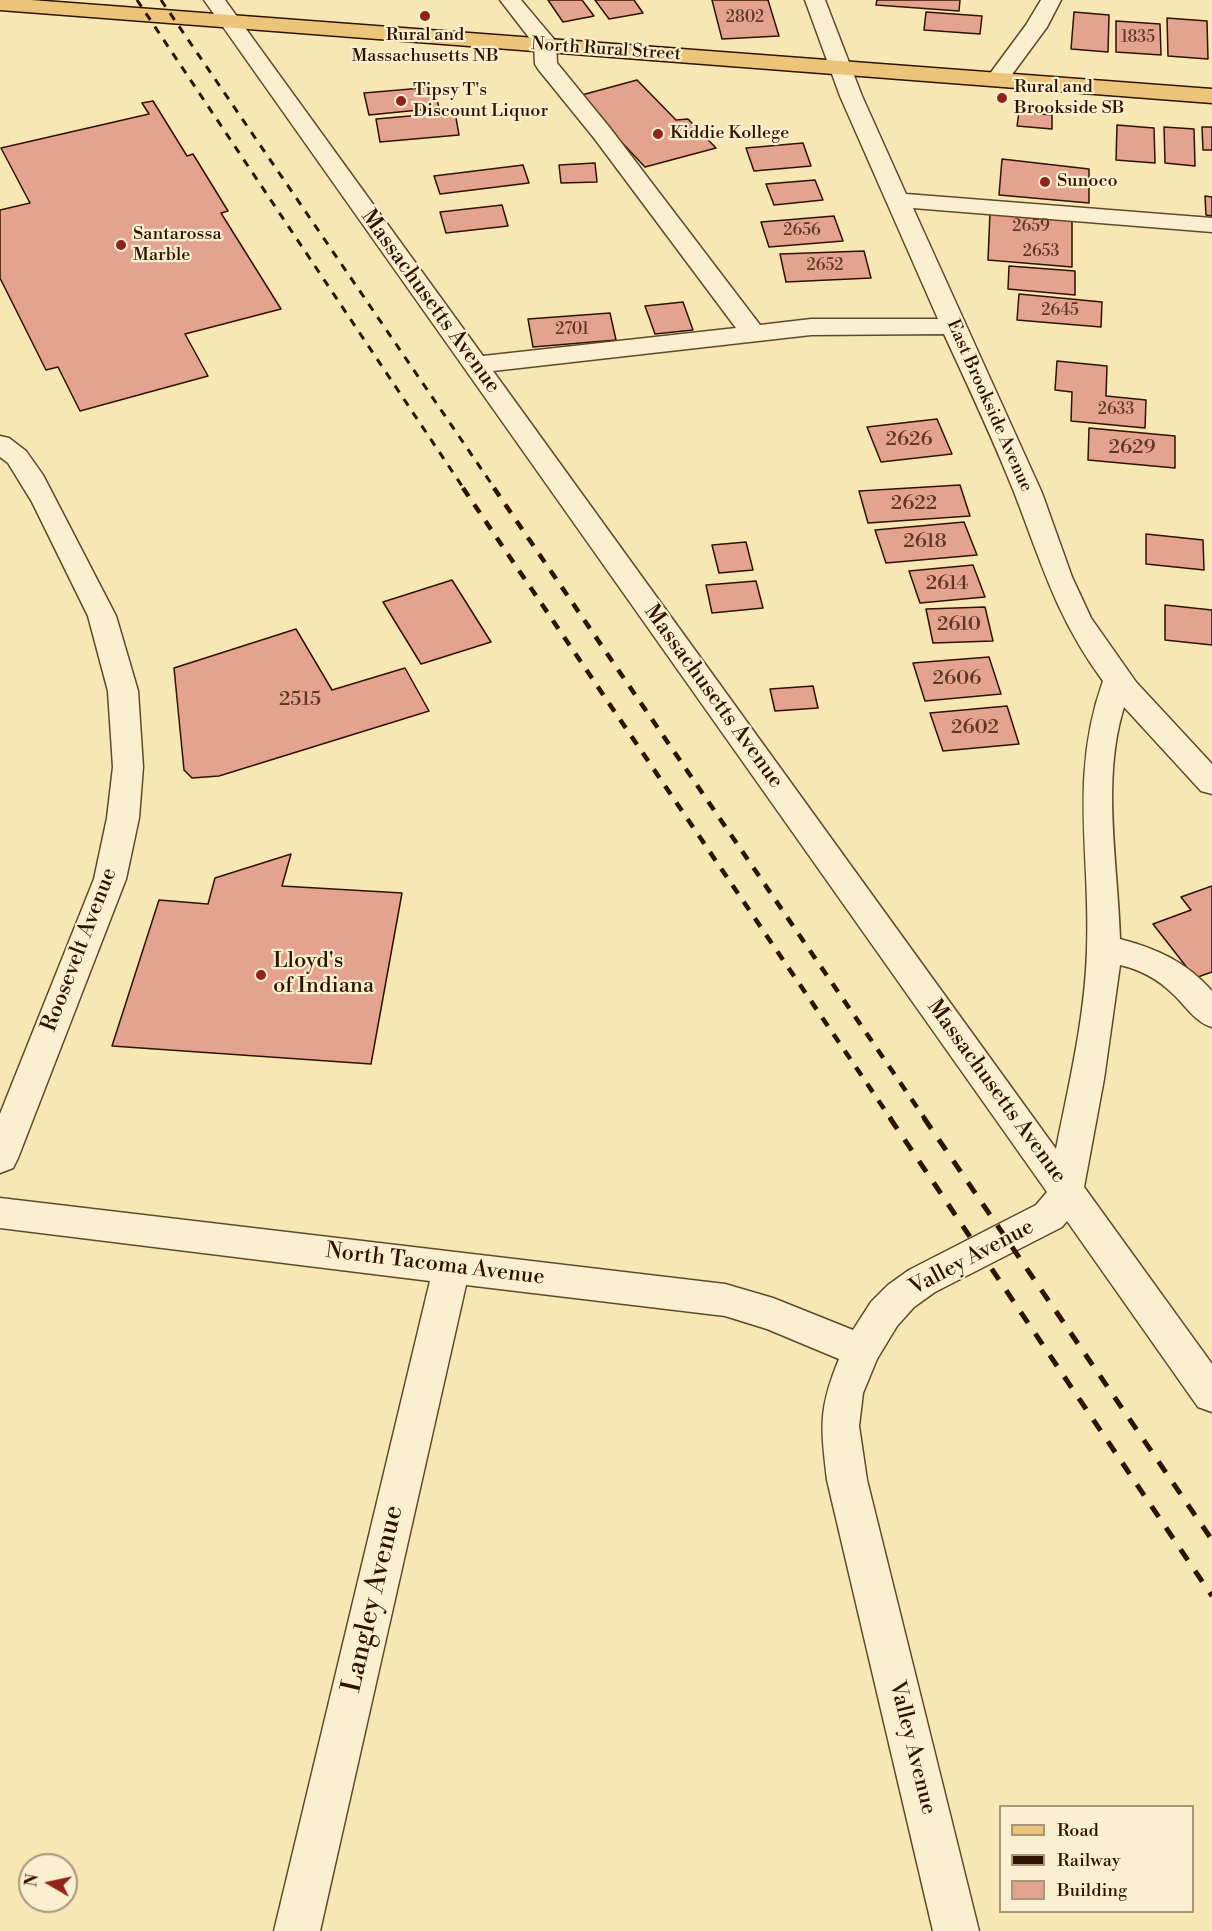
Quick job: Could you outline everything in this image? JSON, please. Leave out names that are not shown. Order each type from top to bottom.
[{"type":"main road","name":"North Rural Street","points":[[0,4],[221,10],[545,45],[1212,96]]},
{"type":"street","points":[[510,0],[545,45],[546,64],[602,133],[754,335]]},
{"type":"street","name":"East Brookside Avenue","points":[[814,0],[839,68],[1028,493],[1048,550],[1066,591],[1100,654],[1179,751],[1212,783]]},
{"type":"street","points":[[997,79],[1036,27],[1051,0]]},
{"type":"street","name":"Massachusetts Avenue","points":[[221,10],[1212,1395]]},
{"type":"street","points":[[897,200],[1212,225]]},
{"type":"street","points":[[476,366],[811,327],[954,326]]},
{"type":"street","name":"Roosevelt Avenue","points":[[0,444],[16,457],[35,484],[94,595],[112,647],[123,691],[128,767],[123,818],[110,879],[0,1158]]},
{"type":"street","name":"Valley Avenue","points":[[956,1931],[844,1467],[840,1426],[844,1393],[861,1351],[884,1314],[901,1296],[938,1272],[1049,1216],[1062,1203],[1093,1042],[1104,948],[1097,801],[1101,744],[1108,702],[1119,678]]},
{"type":"street","points":[[1104,948],[1147,958],[1180,976],[1212,1014]]},
{"type":"street","name":"North Tacoma Avenue","points":[[0,1213],[725,1299],[774,1314],[861,1351]]},
{"type":"street","name":"Langley Avenue","points":[[297,1931],[452,1267]]},
{"type":"building","points":[[548,0],[582,0],[594,16],[563,22]]},
{"type":"building","points":[[595,0],[634,0],[643,13],[609,19]]},
{"type":"building","points":[[712,0],[768,0],[779,36],[722,39]]},
{"type":"building","points":[[877,0],[960,0],[959,11],[876,5]]},
{"type":"building","points":[[926,12],[982,16],[980,34],[924,30]]},
{"type":"building","points":[[1074,12],[1109,15],[1108,52],[1071,49]]},
{"type":"building","points":[[1167,18],[1207,21],[1208,59],[1168,56]]},
{"type":"building","points":[[1116,21],[1160,24],[1161,55],[1116,52]]},
{"type":"building","name":"Kiddie Kollege","points":[[637,80],[676,120],[688,119],[716,148],[645,167],[578,96]]},
{"type":"building","name":"Tipsy T's Discount Liquor","points":[[434,87],[439,108],[369,115],[364,93]]},
{"type":"building","name":"Santarossa Marble","points":[[153,101],[187,156],[193,154],[228,211],[221,213],[281,309],[185,334],[208,376],[80,411],[58,367],[46,370],[0,278],[0,210],[30,203],[1,148],[149,114],[142,103]]},
{"type":"building","points":[[455,112],[459,135],[380,142],[376,119]]},
{"type":"building","points":[[1019,112],[1052,115],[1052,129],[1017,126]]},
{"type":"building","points":[[1117,125],[1154,128],[1155,163],[1116,160]]},
{"type":"building","points":[[1164,127],[1194,129],[1195,166],[1165,163]]},
{"type":"building","points":[[1202,127],[1212,127],[1212,150],[1203,150]]},
{"type":"building","points":[[803,143],[811,166],[754,171],[746,148]]},
{"type":"building","name":"Sunoco","points":[[1002,159],[1089,169],[1089,203],[999,195]]},
{"type":"building","points":[[595,163],[597,182],[561,183],[559,165]]},
{"type":"building","points":[[523,165],[529,183],[440,194],[434,176]]},
{"type":"building","points":[[815,180],[823,200],[774,205],[766,184]]},
{"type":"building","points":[[1205,196],[1212,197],[1212,216],[1206,215]]},
{"type":"building","points":[[502,205],[508,226],[446,233],[440,212]]},
{"type":"building","points":[[990,212],[1072,218],[1072,267],[988,260]]},
{"type":"building","points":[[834,216],[843,241],[769,247],[761,222]]},
{"type":"building","points":[[864,251],[871,278],[786,282],[780,254]]},
{"type":"building","points":[[1009,266],[1075,271],[1075,295],[1008,289]]},
{"type":"building","points":[[1019,294],[1102,302],[1101,327],[1017,320]]},
{"type":"building","points":[[683,302],[693,330],[655,334],[645,306]]},
{"type":"building","points":[[610,313],[616,340],[533,347],[528,319]]},
{"type":"building","points":[[1057,361],[1107,366],[1106,396],[1146,400],[1145,428],[1071,421],[1072,392],[1055,390]]},
{"type":"building","points":[[937,419],[952,454],[881,462],[867,427]]},
{"type":"building","points":[[1089,428],[1175,436],[1175,468],[1088,460]]},
{"type":"building","points":[[960,485],[970,516],[868,523],[859,491]]},
{"type":"building","points":[[964,522],[977,555],[886,563],[875,530]]},
{"type":"building","points":[[1146,534],[1203,540],[1204,570],[1146,564]]},
{"type":"building","points":[[746,542],[753,570],[719,573],[712,545]]},
{"type":"building","points":[[973,565],[985,597],[920,603],[909,571]]},
{"type":"building","points":[[452,580],[491,642],[421,664],[383,602]]},
{"type":"building","points":[[756,581],[763,608],[712,613],[706,585]]},
{"type":"building","points":[[1165,605],[1212,610],[1212,645],[1165,640]]},
{"type":"building","points":[[985,607],[993,641],[933,643],[926,609]]},
{"type":"building","points":[[296,629],[332,690],[405,668],[429,711],[219,776],[192,778],[184,770],[174,668]]},
{"type":"building","points":[[989,657],[1001,694],[925,701],[913,663]]},
{"type":"building","points":[[813,686],[818,708],[775,711],[770,689]]},
{"type":"building","points":[[1007,706],[1019,744],[943,751],[930,713]]},
{"type":"building","name":"Lloyd's of Indiana","points":[[291,854],[282,886],[402,893],[371,1064],[112,1046],[159,900],[208,904],[215,878]]},
{"type":"building","points":[[1212,886],[1212,972],[1195,978],[1153,924],[1191,910],[1181,897]]},
{"type":"railway","points":[[137,0],[464,489]]},
{"type":"railway","points":[[161,0],[495,489]]},
{"type":"railway","points":[[463,488],[891,1119]]},
{"type":"railway","points":[[494,488],[925,1119]]},
{"type":"railway","points":[[890,1118],[1212,1596]]},
{"type":"railway","points":[[924,1118],[1212,1540]]},
{"type":"place","name":"Rural and Massachusetts NB","points":[[425,16]]},
{"type":"place","name":"Rural and Brookside SB","points":[[1002,98]]},
{"type":"place","name":"Tipsy T's Discount Liquor","points":[[401,101]]},
{"type":"place","name":"Kiddie Kollege","points":[[658,134]]},
{"type":"place","name":"Sunoco","points":[[1045,182]]},
{"type":"place","name":"Santarossa Marble","points":[[121,245]]},
{"type":"place","name":"Lloyd's of Indiana","points":[[261,975]]}]
